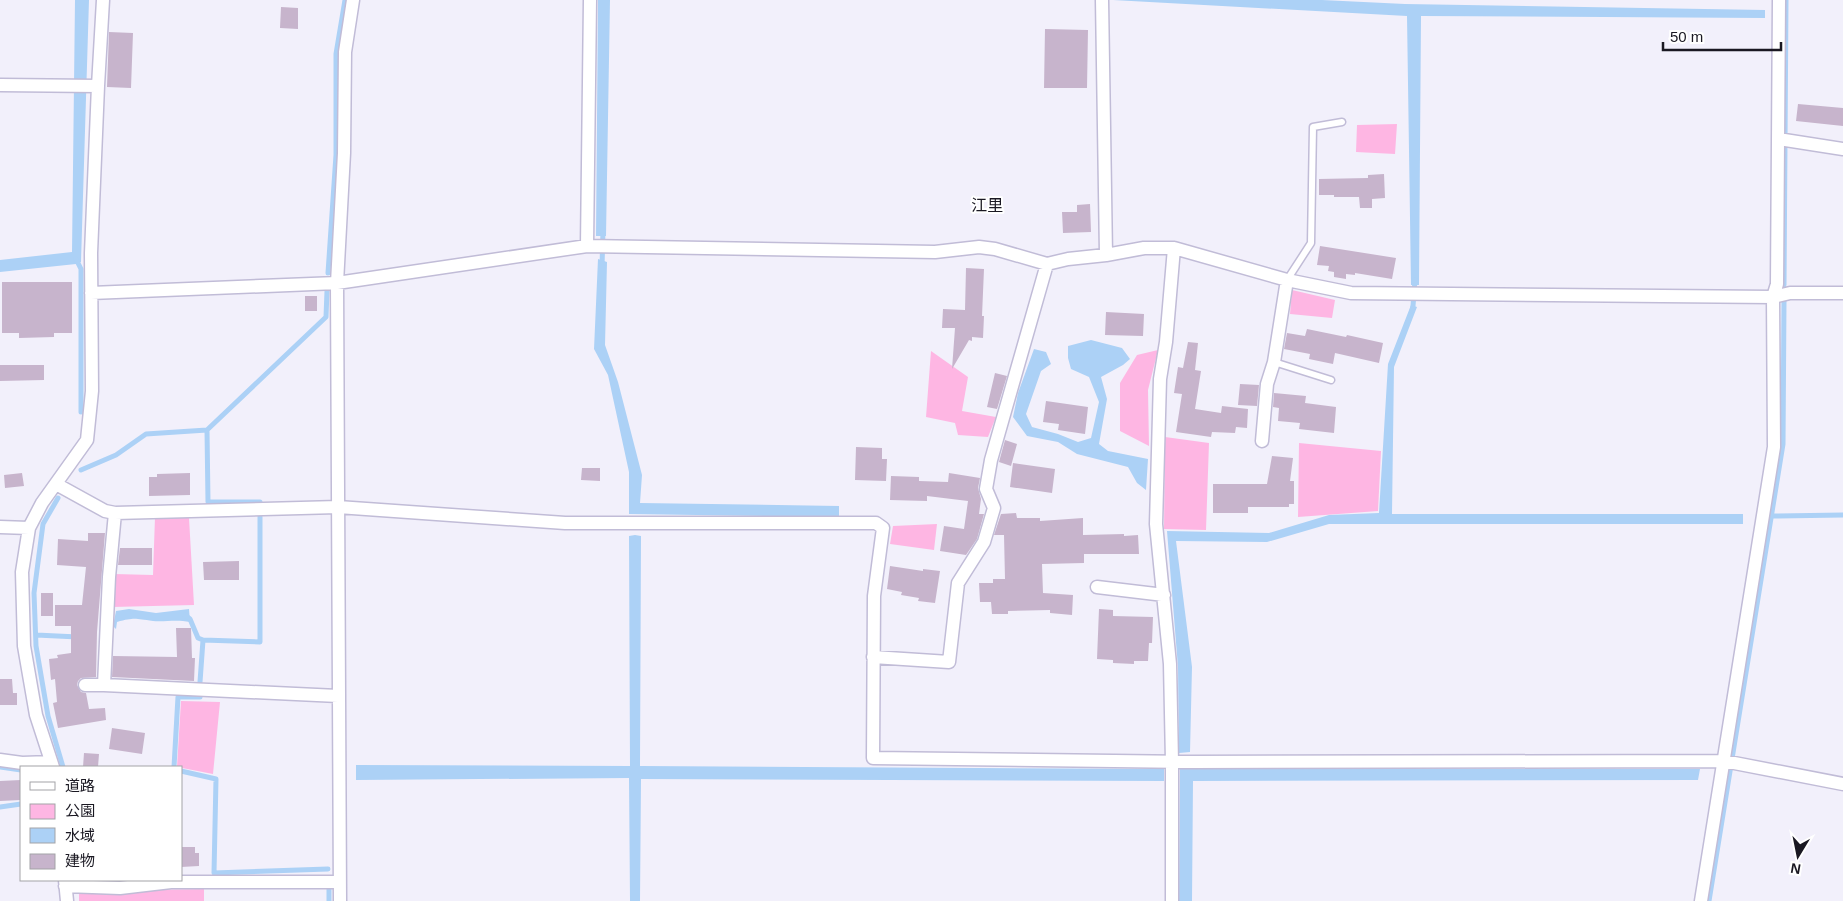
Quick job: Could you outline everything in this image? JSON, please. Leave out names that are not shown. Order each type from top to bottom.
[{"type":"street","points":[[0,760],[52,765],[36,715],[24,646],[22,572],[29,528],[42,503],[87,440],[92,392],[91,253],[94,86],[103,0]]},
{"type":"street","points":[[340,901],[337,283],[344,153],[345,52],[353,0]]},
{"type":"street","points":[[590,0],[598,246]]},
{"type":"street","points":[[1701,901],[1774,446],[1774,296],[1777,284],[1785,140],[1778,0]]},
{"type":"street","points":[[1102,2],[1106,255]]},
{"type":"street","points":[[0,85],[94,86]]},
{"type":"street","points":[[1785,140],[1843,149]]},
{"type":"street","points":[[91,293],[337,283],[598,246],[935,252],[979,248],[995,249],[1047,264],[1068,259],[1144,248],[1174,248],[1288,280],[1351,293],[1774,296],[1790,293],[1843,294]]},
{"type":"street","points":[[1172,901],[1175,762],[1170,664],[1156,524],[1160,379],[1166,342],[1174,248]]},
{"type":"street","points":[[873,657],[949,662],[958,584],[984,542],[994,508],[986,488],[991,460],[1047,264]]},
{"type":"street","points":[[1262,440],[1266,384],[1274,362],[1288,280]]},
{"type":"street","points":[[56,484],[105,510],[115,513],[338,507],[566,523],[876,523],[883,528],[874,596],[872,758],[1175,762],[1724,761],[1843,784]]},
{"type":"street","points":[[104,685],[109,576],[115,513]]},
{"type":"street","points":[[0,527],[29,528]]},
{"type":"street","points":[[1098,587],[1164,595]]},
{"type":"street","points":[[85,685],[338,696]]},
{"type":"street","points":[[67,901],[65,883],[120,888],[171,882],[339,882]]},
{"type":"lane","points":[[1288,280],[1311,243],[1312,127],[1342,122]]},
{"type":"lane","points":[[1274,362],[1331,380]]},
{"type":"green space","points":[[1397,124],[1395,154],[1356,152],[1357,125]]},
{"type":"green space","points":[[1292,290],[1335,300],[1332,318],[1290,314]]},
{"type":"green space","points":[[1158,350],[1148,390],[1149,446],[1120,431],[1120,383],[1137,355]]},
{"type":"green space","points":[[931,351],[968,377],[962,411],[996,417],[988,437],[958,435],[955,423],[926,417]]},
{"type":"green space","points":[[1165,437],[1209,443],[1206,530],[1164,529]]},
{"type":"green space","points":[[1299,443],[1381,451],[1378,511],[1298,517]]},
{"type":"green space","points":[[155,517],[189,518],[194,605],[112,607],[114,574],[153,575]]},
{"type":"green space","points":[[937,524],[934,550],[890,544],[893,526]]},
{"type":"green space","points":[[181,701],[220,702],[213,774],[177,766]]},
{"type":"green space","points":[[204,889],[204,901],[79,901],[79,891]]},
{"type":"water","points":[[75,0],[89,0],[81,262],[0,272],[0,260],[72,252]]},
{"type":"water","points":[[598,0],[610,0],[606,236],[596,236]]},
{"type":"water","points":[[1113,0],[1322,0],[1405,4],[1765,10],[1765,18],[1421,16],[1419,285],[1411,285],[1407,16]]},
{"type":"water","points":[[598,259],[607,262],[605,345],[618,382],[642,475],[640,503],[839,506],[839,517],[629,514],[629,472],[608,375],[594,349]]},
{"type":"water","points":[[1411,305],[1417,307],[1394,367],[1392,514],[1743,514],[1743,524],[1329,524],[1267,542],[1176,541],[1192,667],[1190,752],[1179,753],[1178,667],[1167,531],[1269,533],[1329,515],[1379,513],[1388,364]]},
{"type":"water","points":[[1091,340],[1122,348],[1130,359],[1101,377],[1107,399],[1099,444],[1108,451],[1148,459],[1146,490],[1137,483],[1128,467],[1077,454],[1058,442],[1027,436],[1013,417],[1018,393],[1034,349],[1046,352],[1051,364],[1041,371],[1026,414],[1032,427],[1078,442],[1091,438],[1099,402],[1089,377],[1071,369],[1068,358],[1068,346]]},
{"type":"water","points":[[629,536],[641,536],[640,766],[1164,769],[1164,781],[641,779],[640,901],[630,901],[629,778],[356,780],[356,765],[630,766]]},
{"type":"water","points":[[129,609],[156,613],[189,609],[190,622],[132,619],[117,622],[116,629],[113,626],[116,611]]},
{"type":"water","points":[[1180,768],[1700,769],[1698,780],[1193,781],[1192,901],[1179,901]]},
{"type":"building","points":[[281,7],[298,8],[298,29],[280,28]]},
{"type":"building","points":[[1045,29],[1088,30],[1087,88],[1044,88]]},
{"type":"building","points":[[109,32],[133,33],[131,88],[107,87]]},
{"type":"building","points":[[1798,104],[1843,108],[1843,126],[1796,121]]},
{"type":"building","points":[[1384,174],[1385,198],[1372,199],[1372,208],[1360,208],[1359,197],[1319,195],[1319,179],[1368,178],[1368,175]]},
{"type":"building","points":[[1090,204],[1091,232],[1063,233],[1062,212],[1077,212],[1077,205]]},
{"type":"building","points":[[1320,246],[1396,258],[1392,279],[1355,273],[1355,275],[1346,274],[1346,279],[1334,277],[1334,272],[1328,271],[1329,266],[1317,265]]},
{"type":"building","points":[[966,268],[984,269],[983,338],[972,337],[972,341],[969,340],[952,369],[955,328],[942,328],[943,309],[965,310]]},
{"type":"building","points":[[2,282],[72,282],[72,333],[54,333],[54,337],[19,338],[19,333],[2,333]]},
{"type":"building","points":[[305,296],[317,296],[317,311],[305,311]]},
{"type":"building","points":[[1106,312],[1144,314],[1143,336],[1105,335]]},
{"type":"building","points":[[1307,329],[1383,343],[1379,363],[1335,353],[1333,364],[1309,359],[1310,354],[1284,349],[1287,333],[1305,336]]},
{"type":"building","points":[[1188,342],[1198,343],[1195,370],[1201,371],[1195,409],[1221,413],[1222,406],[1248,409],[1247,428],[1236,427],[1235,433],[1212,432],[1211,437],[1176,432],[1182,394],[1174,393],[1178,367],[1183,368]]},
{"type":"building","points":[[0,365],[44,365],[44,380],[0,381]]},
{"type":"building","points":[[995,373],[1007,376],[997,409],[987,407]]},
{"type":"building","points":[[1240,384],[1259,385],[1257,406],[1238,405]]},
{"type":"building","points":[[1274,393],[1306,396],[1305,403],[1336,407],[1334,433],[1299,429],[1300,423],[1278,421],[1279,408],[1273,407]]},
{"type":"building","points":[[1046,401],[1088,407],[1085,434],[1058,430],[1059,424],[1043,422]]},
{"type":"building","points":[[1005,440],[1017,444],[1011,466],[999,462]]},
{"type":"building","points":[[856,447],[882,448],[882,459],[887,459],[886,481],[855,480]]},
{"type":"building","points":[[1272,456],[1293,458],[1290,481],[1294,481],[1294,504],[1289,504],[1289,507],[1248,507],[1248,513],[1213,513],[1213,484],[1267,484]]},
{"type":"building","points":[[1013,463],[1055,469],[1052,493],[1010,487]]},
{"type":"building","points":[[582,468],[600,468],[600,481],[581,480]]},
{"type":"building","points":[[22,473],[24,486],[5,488],[4,475]]},
{"type":"building","points":[[190,473],[190,495],[149,496],[149,477],[157,477],[157,474]]},
{"type":"building","points":[[949,473],[980,478],[978,488],[981,499],[979,514],[984,514],[977,539],[966,555],[940,551],[944,526],[964,529],[968,501],[927,496],[927,501],[890,500],[891,476],[919,477],[919,481],[948,482]]},
{"type":"building","points":[[1016,513],[1017,518],[1040,518],[1040,521],[1083,518],[1083,535],[1138,535],[1139,554],[1084,554],[1084,563],[1042,564],[1043,593],[1073,595],[1072,615],[1050,613],[1050,610],[1008,611],[1008,614],[992,614],[991,602],[980,602],[979,583],[993,583],[993,579],[1005,579],[1004,535],[994,535],[1001,514]]},
{"type":"building","points":[[88,533],[105,533],[97,632],[96,677],[81,678],[77,685],[81,692],[86,693],[89,709],[105,708],[106,720],[58,728],[53,703],[57,702],[55,679],[51,680],[49,659],[58,658],[57,655],[71,653],[71,626],[55,626],[55,605],[82,605],[86,567],[57,565],[58,539],[88,541]]},
{"type":"building","points":[[120,548],[152,548],[152,565],[118,565]]},
{"type":"building","points":[[239,561],[239,580],[204,580],[203,562]]},
{"type":"building","points":[[890,566],[923,571],[923,569],[940,571],[935,603],[918,601],[919,598],[901,595],[902,592],[887,589]]},
{"type":"building","points":[[41,593],[53,593],[53,616],[41,616]]},
{"type":"building","points":[[1099,609],[1113,610],[1113,616],[1153,617],[1152,643],[1149,643],[1148,661],[1134,661],[1134,664],[1113,663],[1113,660],[1097,659]]},
{"type":"building","points":[[176,628],[191,628],[192,658],[195,658],[194,681],[112,677],[113,656],[177,657]]},
{"type":"building","points":[[0,679],[12,679],[13,693],[17,693],[17,705],[0,705]]},
{"type":"building","points":[[112,728],[145,733],[142,754],[109,749]]},
{"type":"building","points":[[84,753],[99,754],[98,766],[83,766]]},
{"type":"building","points":[[20,780],[20,800],[0,801],[0,781]]},
{"type":"building","points":[[182,847],[195,847],[195,853],[199,853],[199,866],[182,867]]},
{"type":"waterway","points":[[328,273],[336,155],[336,54],[345,0]]},
{"type":"waterway","points":[[1784,285],[1786,0]]},
{"type":"waterway","points":[[602,267],[603,230]]},
{"type":"waterway","points":[[76,259],[81,269],[81,412]]},
{"type":"waterway","points":[[1412,311],[1415,280]]},
{"type":"waterway","points":[[81,470],[116,455],[146,434],[207,430],[326,317],[327,291]]},
{"type":"waterway","points":[[1709,901],[1783,444],[1784,301]]},
{"type":"waterway","points":[[207,430],[208,502],[260,502]]},
{"type":"waterway","points":[[58,498],[43,524],[34,593],[36,646],[48,716],[63,766]]},
{"type":"waterway","points":[[1772,516],[1843,515]]},
{"type":"waterway","points":[[200,682],[203,640],[260,642],[260,517]]},
{"type":"waterway","points":[[185,615],[190,619],[198,638],[203,640]]},
{"type":"waterway","points":[[36,635],[78,637]]},
{"type":"waterway","points":[[174,766],[178,697],[200,697]]},
{"type":"waterway","points":[[0,767],[20,770]]},
{"type":"waterway","points":[[182,771],[216,779],[214,873],[328,869]]},
{"type":"waterway","points":[[0,807],[20,804]]},
{"type":"waterway","points":[[329,889],[329,901]]},
{"type":"district","name":"江里","points":[[987,205]]}]
